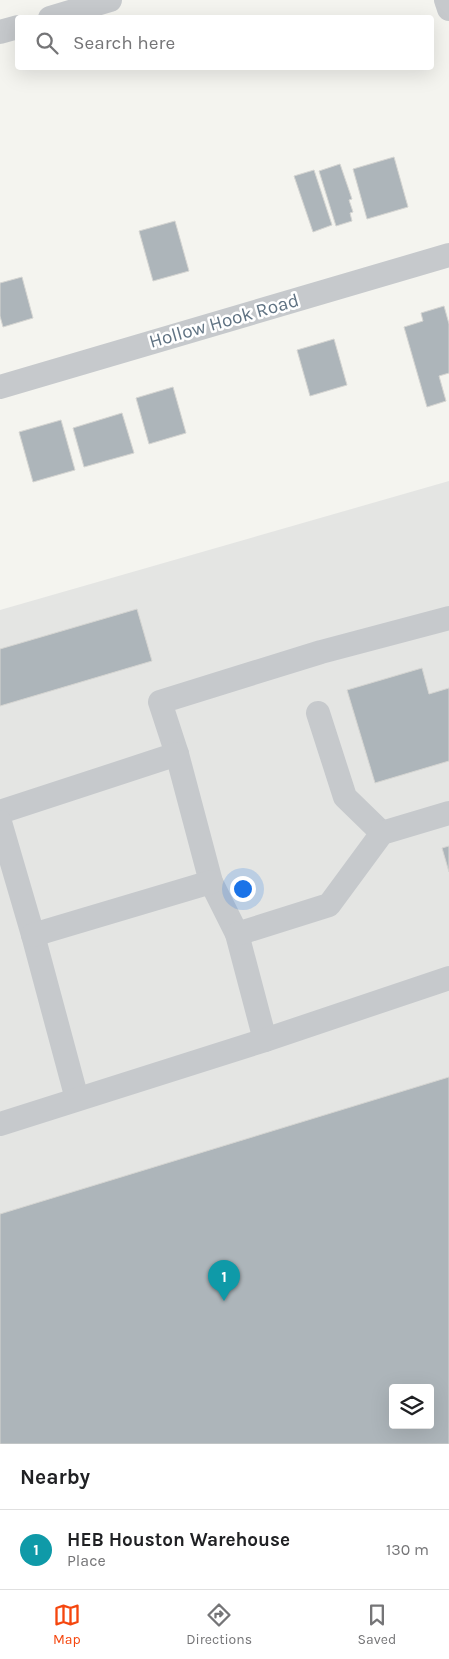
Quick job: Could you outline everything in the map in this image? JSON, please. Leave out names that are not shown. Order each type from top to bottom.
[{"type":"street","points":[[60,15],[110,0]]},
{"type":"street","points":[[446,0],[449,9]]},
{"type":"street","points":[[0,32],[15,28]]},
{"type":"street","name":"Hollow Hook Road","points":[[0,386],[449,255]]},
{"type":"street","points":[[265,1040],[237,934],[212,882],[177,754],[160,702],[322,652],[449,618]]},
{"type":"street","points":[[318,713],[345,798],[382,833]]},
{"type":"street","points":[[0,812],[177,754]]},
{"type":"street","points":[[237,934],[329,905],[382,833],[449,813]]},
{"type":"street","points":[[0,822],[33,935],[77,1099]]},
{"type":"street","points":[[33,935],[212,882]]},
{"type":"street","points":[[0,1124],[265,1040],[449,978]]},
{"type":"shaded area","points":[[449,481],[449,1444],[0,1444],[0,610]]},
{"type":"building","points":[[394,157],[408,207],[367,219],[353,169]]},
{"type":"building","points":[[340,164],[352,199],[349,200],[353,212],[350,213],[352,221],[336,226],[319,171]]},
{"type":"building","points":[[314,170],[332,225],[313,232],[294,176]]},
{"type":"building","points":[[175,221],[189,271],[153,281],[139,231]]},
{"type":"building","points":[[22,277],[33,318],[3,327],[0,316],[0,283]]},
{"type":"building","points":[[444,306],[449,324],[449,373],[439,376],[446,401],[427,407],[404,327],[423,321],[421,313]]},
{"type":"building","points":[[334,339],[347,385],[310,396],[297,350]]},
{"type":"building","points":[[173,387],[186,433],[149,444],[136,398]]},
{"type":"building","points":[[122,413],[134,453],[84,467],[73,428]]},
{"type":"building","points":[[61,420],[75,470],[33,482],[19,432]]},
{"type":"building","points":[[137,609],[152,661],[0,706],[0,649]]},
{"type":"building","points":[[422,668],[429,694],[449,688],[449,761],[375,783],[347,690]]},
{"type":"building","points":[[449,846],[449,872],[442,848]]},
{"type":"building","points":[[449,1077],[449,1444],[0,1444],[0,1214]]},
{"type":"place","name":"HEB Houston Warehouse","points":[[224,1301]]}]
